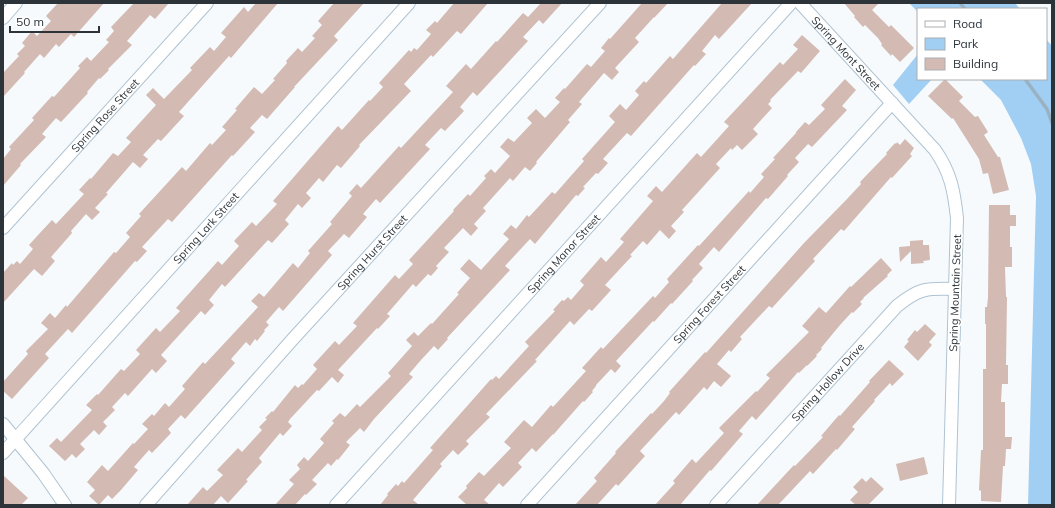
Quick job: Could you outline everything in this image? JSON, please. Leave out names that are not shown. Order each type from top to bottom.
[{"type":"street","points":[[3,18],[16,3]]},
{"type":"street","name":"Spring Rose Street","points":[[3,228],[207,3]]},
{"type":"street","name":"Spring Lark Street","points":[[3,453],[409,3]]},
{"type":"street","name":"Spring Hurst Street","points":[[146,505],[292,340],[600,3]]},
{"type":"street","name":"Spring Manor Street","points":[[336,505],[791,3]]},
{"type":"street","name":"Spring Mont Street","points":[[800,3],[892,103]]},
{"type":"street","name":"Spring Mountain Street","points":[[892,103],[935,150],[947,169],[954,191],[957,218],[948,505]]},
{"type":"street","name":"Spring Forest Street","points":[[527,505],[892,103]]},
{"type":"street","name":"Spring Hollow Drive","points":[[716,505],[897,306],[910,295],[920,291],[937,288],[955,288]]},
{"type":"street","points":[[3,424],[16,439],[59,502]]},
{"type":"green space","points":[[909,3],[1015,3],[1019,8],[917,8],[917,11]]},
{"type":"green space","points":[[1047,40],[1052,46],[1052,505],[1028,505],[1036,196],[1031,164],[1021,138],[1001,100],[981,80],[1047,80]]},
{"type":"green space","points":[[917,55],[917,80],[931,80],[909,104],[893,85]]},
{"type":"building","points":[[58,3],[104,3],[74,37],[71,34],[59,47],[56,44],[44,58],[40,54],[3,97],[3,73],[19,56],[17,54],[25,46],[22,43],[32,31],[37,36],[51,21],[46,16]]},
{"type":"building","points":[[134,3],[169,3],[155,19],[150,15],[127,41],[132,45],[100,79],[99,78],[87,92],[88,93],[61,122],[56,118],[42,134],[46,137],[20,164],[21,165],[3,186],[3,159],[11,149],[9,147],[34,120],[32,118],[52,96],[54,97],[80,68],[78,66],[87,57],[91,61],[109,42],[106,40],[114,31],[111,27]]},
{"type":"building","points":[[256,3],[278,3],[231,58],[229,56],[179,112],[184,116],[161,141],[158,139],[143,155],[148,159],[140,168],[133,162],[95,208],[100,212],[92,220],[86,214],[71,231],[72,233],[51,257],[55,261],[42,276],[34,269],[3,303],[3,273],[12,263],[13,265],[17,261],[20,264],[33,249],[29,245],[39,234],[52,220],[56,224],[84,194],[79,190],[90,178],[91,179],[113,153],[118,156],[131,142],[126,138],[156,105],[146,95],[153,88],[164,99],[192,70],[190,68],[210,47],[214,51],[226,37],[221,33],[244,7],[248,12]]},
{"type":"building","points":[[334,3],[364,3],[334,36],[338,40],[294,87],[267,119],[262,115],[250,128],[255,132],[233,156],[232,155],[172,222],[168,219],[142,247],[147,251],[137,262],[135,261],[72,333],[68,329],[45,354],[49,358],[12,399],[3,391],[3,382],[28,354],[26,351],[48,329],[41,323],[50,313],[55,318],[66,305],[67,307],[114,252],[116,253],[130,237],[126,233],[141,216],[139,214],[182,167],[186,171],[210,143],[212,145],[226,130],[222,127],[254,87],[262,94],[275,80],[273,79],[298,48],[302,52],[315,38],[312,36],[322,25],[318,21]]},
{"type":"building","points":[[454,3],[488,3],[461,34],[457,31],[433,57],[431,55],[404,84],[411,91],[359,145],[360,146],[341,168],[337,165],[323,182],[319,178],[306,193],[311,198],[302,208],[298,204],[285,220],[289,224],[272,243],[268,240],[225,287],[222,284],[209,300],[214,305],[205,315],[201,311],[161,355],[167,361],[156,373],[152,369],[128,396],[125,393],[112,407],[115,410],[103,422],[107,426],[99,435],[94,430],[80,444],[85,449],[76,458],[72,454],[65,461],[49,446],[57,438],[61,442],[92,410],[86,405],[97,394],[98,395],[121,369],[124,371],[140,354],[136,350],[156,328],[160,332],[180,311],[176,308],[218,261],[222,265],[239,246],[234,241],[252,222],[256,226],[277,204],[273,201],[338,126],[342,130],[369,100],[370,101],[383,87],[379,83],[409,50],[411,52],[414,48],[417,50],[431,34],[426,30],[435,21],[437,23]]},
{"type":"building","points":[[541,3],[562,3],[543,24],[539,20],[523,37],[528,41],[477,96],[473,92],[460,107],[464,111],[445,131],[441,128],[425,145],[430,149],[380,203],[376,199],[363,214],[367,217],[349,238],[344,234],[328,251],[332,255],[283,311],[279,307],[266,322],[269,325],[257,341],[255,339],[250,346],[246,342],[231,359],[235,363],[185,419],[181,415],[168,429],[171,433],[152,453],[149,450],[134,467],[138,470],[121,490],[112,499],[108,495],[99,505],[89,496],[95,490],[87,482],[102,465],[108,471],[133,443],[134,444],[148,429],[142,424],[152,414],[154,416],[165,403],[169,407],[185,389],[182,386],[203,362],[205,364],[258,307],[251,301],[259,293],[264,297],[293,263],[298,268],[310,253],[308,251],[332,224],[330,222],[352,196],[349,193],[357,184],[361,188],[399,146],[401,148],[453,92],[446,86],[466,64],[471,69],[523,13],[528,17]]},
{"type":"building","points":[[642,3],[668,3],[635,38],[639,42],[615,68],[619,72],[612,80],[604,73],[579,102],[582,104],[568,120],[570,122],[530,171],[525,167],[513,181],[510,178],[483,208],[486,211],[474,224],[478,228],[471,236],[463,228],[444,248],[449,252],[436,266],[438,268],[431,276],[428,274],[416,287],[413,284],[387,314],[390,316],[338,370],[344,375],[338,383],[332,377],[319,391],[317,390],[290,419],[288,422],[292,426],[283,436],[280,433],[259,458],[262,462],[246,480],[248,481],[228,503],[221,496],[213,505],[187,505],[203,487],[207,491],[223,475],[217,470],[238,448],[242,452],[262,430],[259,427],[267,419],[265,418],[272,411],[273,412],[295,385],[298,388],[302,384],[303,385],[317,369],[313,365],[335,341],[339,345],[357,326],[353,323],[395,275],[399,279],[413,264],[409,260],[454,211],[453,210],[468,194],[470,196],[486,178],[484,176],[491,169],[495,173],[510,156],[500,147],[508,138],[514,142],[532,123],[527,118],[536,109],[545,118],[560,102],[555,98],[587,64],[591,67],[605,51],[601,48]]},
{"type":"building","points":[[722,3],[752,3],[719,39],[715,35],[702,51],[706,54],[695,66],[694,65],[631,136],[627,133],[603,159],[608,163],[583,187],[585,188],[578,196],[576,195],[535,244],[530,239],[505,266],[510,270],[447,338],[448,339],[438,350],[434,346],[409,374],[413,377],[364,432],[360,428],[346,442],[350,445],[338,460],[337,459],[331,466],[328,463],[312,480],[317,484],[295,505],[275,505],[294,484],[289,480],[300,469],[297,465],[304,457],[308,461],[324,443],[320,439],[334,423],[332,421],[340,413],[345,417],[357,404],[360,407],[391,376],[388,373],[412,346],[406,340],[414,332],[418,336],[431,323],[432,324],[459,294],[457,293],[470,278],[460,269],[469,259],[481,270],[509,239],[503,234],[511,225],[516,229],[527,215],[529,217],[552,192],[555,194],[584,161],[582,159],[615,122],[609,116],[620,104],[626,110],[639,95],[635,91],[644,81],[646,83],[670,56],[673,59]]},
{"type":"building","points":[[844,3],[879,3],[872,10],[889,27],[891,25],[914,48],[900,62],[892,54],[891,56],[881,45],[882,44],[878,38],[865,25],[863,27]]},
{"type":"building","points":[[802,35],[820,51],[801,73],[798,71],[770,100],[771,101],[768,104],[772,108],[753,129],[758,134],[742,150],[737,145],[732,150],[731,148],[716,164],[720,168],[682,210],[684,212],[671,226],[676,231],[669,239],[660,230],[647,245],[643,241],[630,255],[632,256],[605,285],[611,290],[592,311],[589,309],[574,325],[570,321],[535,360],[537,361],[486,414],[490,417],[466,441],[469,444],[458,455],[453,450],[440,464],[442,466],[413,500],[419,505],[380,505],[396,484],[398,486],[402,481],[404,483],[433,450],[430,448],[491,379],[492,380],[496,376],[499,379],[529,346],[525,342],[555,311],[553,310],[562,300],[564,301],[568,297],[571,300],[584,285],[580,281],[601,257],[606,262],[624,242],[620,239],[653,201],[647,196],[656,186],[662,192],[697,153],[701,157],[729,126],[724,122],[780,62],[783,65],[798,49],[793,45]]},
{"type":"building","points":[[845,79],[856,90],[842,106],[847,110],[812,147],[808,144],[795,158],[799,162],[787,175],[788,176],[768,199],[766,198],[719,252],[714,247],[699,264],[703,268],[692,280],[693,281],[616,361],[621,366],[615,373],[611,369],[596,385],[592,391],[593,392],[584,402],[583,401],[536,452],[532,448],[518,463],[522,467],[503,487],[499,483],[484,500],[490,505],[467,505],[458,497],[479,472],[484,476],[511,448],[504,442],[524,420],[532,427],[551,405],[553,407],[586,371],[582,368],[601,347],[603,349],[653,296],[655,298],[669,282],[667,279],[749,191],[750,193],[764,177],[761,174],[796,132],[805,122],[809,125],[825,109],[821,105]]},
{"type":"building","points":[[944,80],[946,80],[963,97],[959,101],[975,117],[978,116],[988,132],[984,135],[998,157],[1000,157],[1009,190],[993,194],[988,173],[983,174],[979,159],[953,118],[952,119],[928,96]]},
{"type":"building","points":[[905,139],[914,148],[910,154],[912,156],[892,178],[891,177],[844,231],[841,229],[813,259],[815,261],[772,308],[769,306],[740,337],[742,339],[731,352],[729,350],[717,364],[731,376],[721,387],[714,381],[707,390],[704,387],[679,415],[676,412],[640,451],[645,456],[618,486],[616,484],[597,505],[575,505],[597,481],[594,478],[616,453],[615,452],[664,401],[670,393],[669,392],[705,352],[706,353],[804,243],[861,184],[860,182],[887,154],[886,153],[895,143],[896,144],[897,142],[900,145]]},
{"type":"building","points":[[989,205],[1010,205],[1010,215],[1016,215],[1016,226],[1010,226],[1012,267],[1005,267],[1007,297],[1006,365],[1008,365],[1008,384],[1002,384],[1001,402],[1005,402],[1005,437],[1012,437],[1011,449],[1006,449],[1005,466],[1003,466],[1001,502],[981,501],[981,491],[979,490],[981,450],[983,450],[983,369],[986,369],[985,307],[987,307],[988,297]]},
{"type":"building","points":[[923,240],[923,245],[929,245],[930,260],[923,261],[924,263],[911,264],[911,251],[900,262],[899,247],[910,246],[910,241]]},
{"type":"building","points":[[881,258],[892,270],[887,275],[888,276],[863,298],[860,302],[862,304],[840,325],[821,348],[822,349],[816,355],[817,356],[799,373],[798,372],[756,420],[752,416],[739,431],[743,434],[680,505],[655,505],[675,483],[673,481],[692,459],[696,463],[724,433],[719,428],[756,391],[757,392],[770,378],[766,375],[809,332],[802,326],[819,307],[826,313],[850,286],[851,287]]},
{"type":"building","points":[[925,324],[936,334],[929,342],[932,345],[918,361],[904,347],[909,341],[907,340],[915,330],[917,332]]},
{"type":"building","points":[[889,360],[904,374],[892,386],[890,383],[874,400],[875,401],[852,427],[855,429],[837,450],[836,449],[813,474],[810,471],[778,505],[757,505],[794,465],[795,466],[823,437],[821,436]]},
{"type":"building","points":[[924,457],[928,474],[900,481],[896,464]]},
{"type":"building","points":[[3,475],[28,498],[21,505],[3,505]]},
{"type":"building","points":[[871,477],[884,489],[868,505],[856,505],[850,500],[858,492],[853,487],[862,478],[866,482]]},
{"type":"waterway","points":[[960,3],[964,8]]},
{"type":"waterway","points":[[1026,80],[1047,109],[1052,123]]}]
